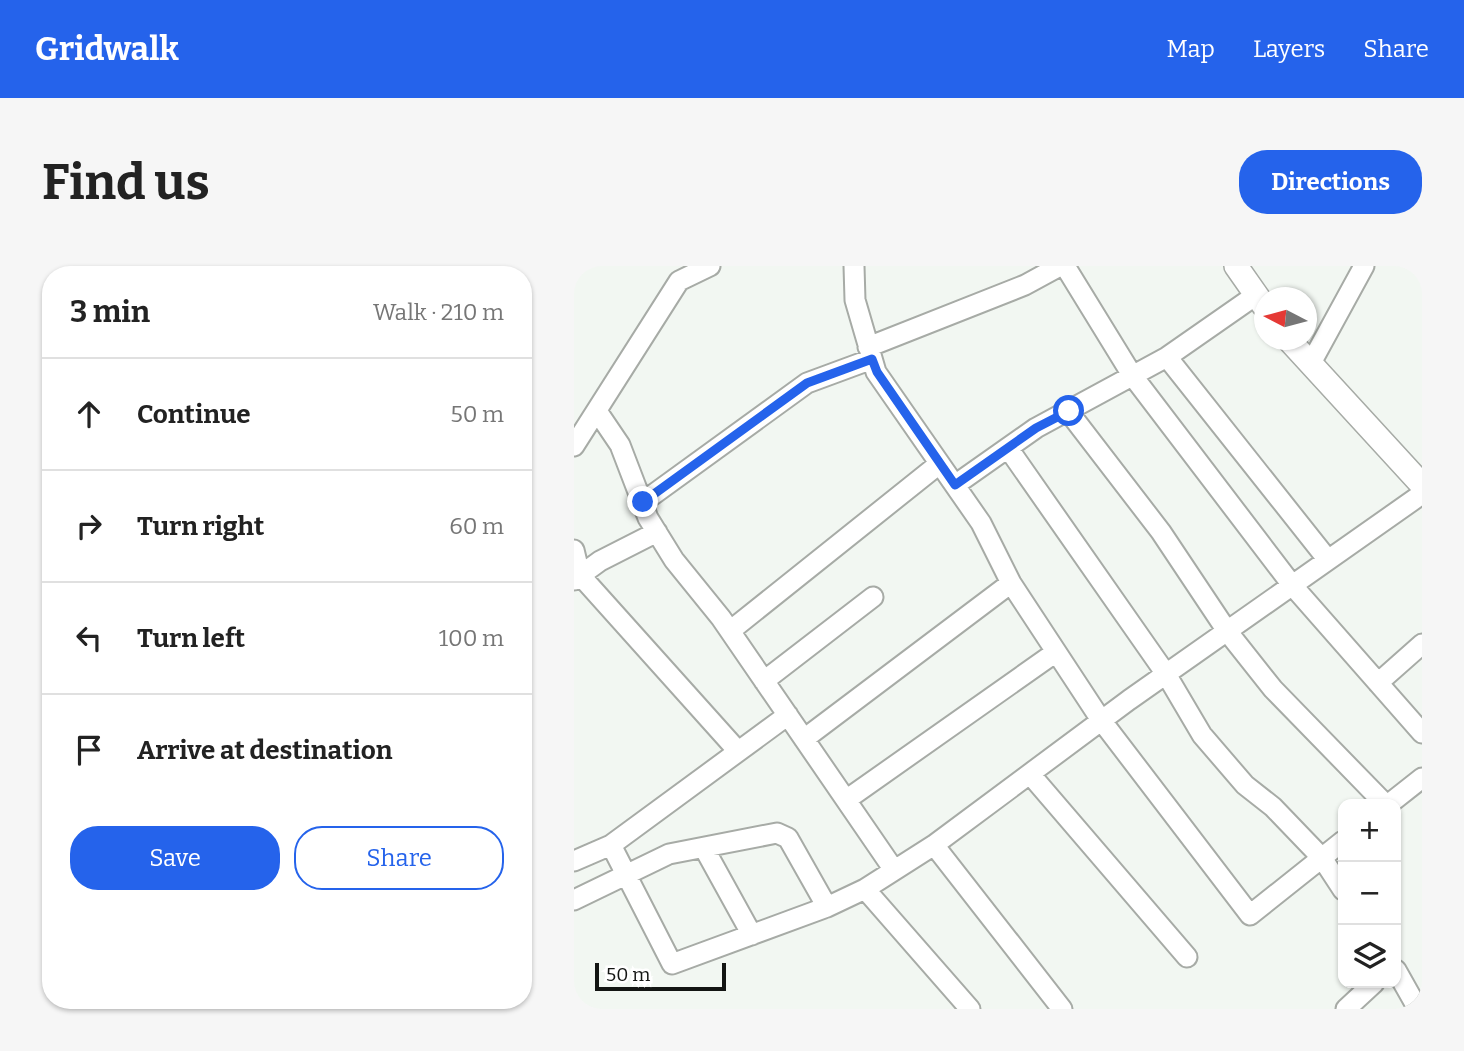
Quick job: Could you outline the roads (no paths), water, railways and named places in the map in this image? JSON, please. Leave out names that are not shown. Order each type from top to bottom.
[{"type":"street","points":[[574,446],[679,282],[710,266]]},
{"type":"street","points":[[853,266],[855,300],[877,372],[982,523],[1011,583],[1101,720],[1250,915],[1338,845]]},
{"type":"street","points":[[643,502],[807,383],[1025,285],[1060,266]]},
{"type":"street","points":[[1065,266],[1132,375],[1292,585],[1422,733]]},
{"type":"street","points":[[1236,266],[1254,290]]},
{"type":"street","points":[[1311,363],[1364,266]]},
{"type":"street","points":[[955,485],[1008,448],[1069,411],[1167,357],[1254,304]]},
{"type":"street","points":[[1299,350],[1422,485]]},
{"type":"street","points":[[1167,357],[1328,560]]},
{"type":"street","points":[[597,411],[620,445],[657,532],[674,560],[730,631],[894,870]]},
{"type":"street","points":[[1069,411],[1161,532],[1227,631],[1273,689],[1382,799]]},
{"type":"street","points":[[1008,448],[1166,674],[1202,735],[1245,785],[1273,807],[1322,858],[1338,883]]},
{"type":"street","points":[[730,631],[939,464]]},
{"type":"street","points":[[611,845],[672,964],[827,907],[865,889],[934,845],[1101,720],[1422,494]]},
{"type":"street","points":[[577,578],[600,561],[657,532]]},
{"type":"street","points":[[574,550],[577,578],[737,750]]},
{"type":"street","points":[[804,740],[1011,583]]},
{"type":"street","points":[[764,681],[873,597]]},
{"type":"street","points":[[1378,683],[1422,644]]},
{"type":"street","points":[[846,800],[1056,652]]},
{"type":"street","points":[[574,861],[611,845],[788,715]]},
{"type":"street","points":[[1030,774],[1187,957]]},
{"type":"street","points":[[1394,799],[1422,778]]},
{"type":"street","points":[[574,900],[669,854],[784,834],[827,907]]},
{"type":"street","points":[[934,845],[1062,1009]]},
{"type":"street","points":[[704,848],[752,935]]},
{"type":"street","points":[[865,889],[970,1009]]},
{"type":"street","points":[[1401,979],[1418,1009]]},
{"type":"street","points":[[1346,1009],[1369,988]]}]
